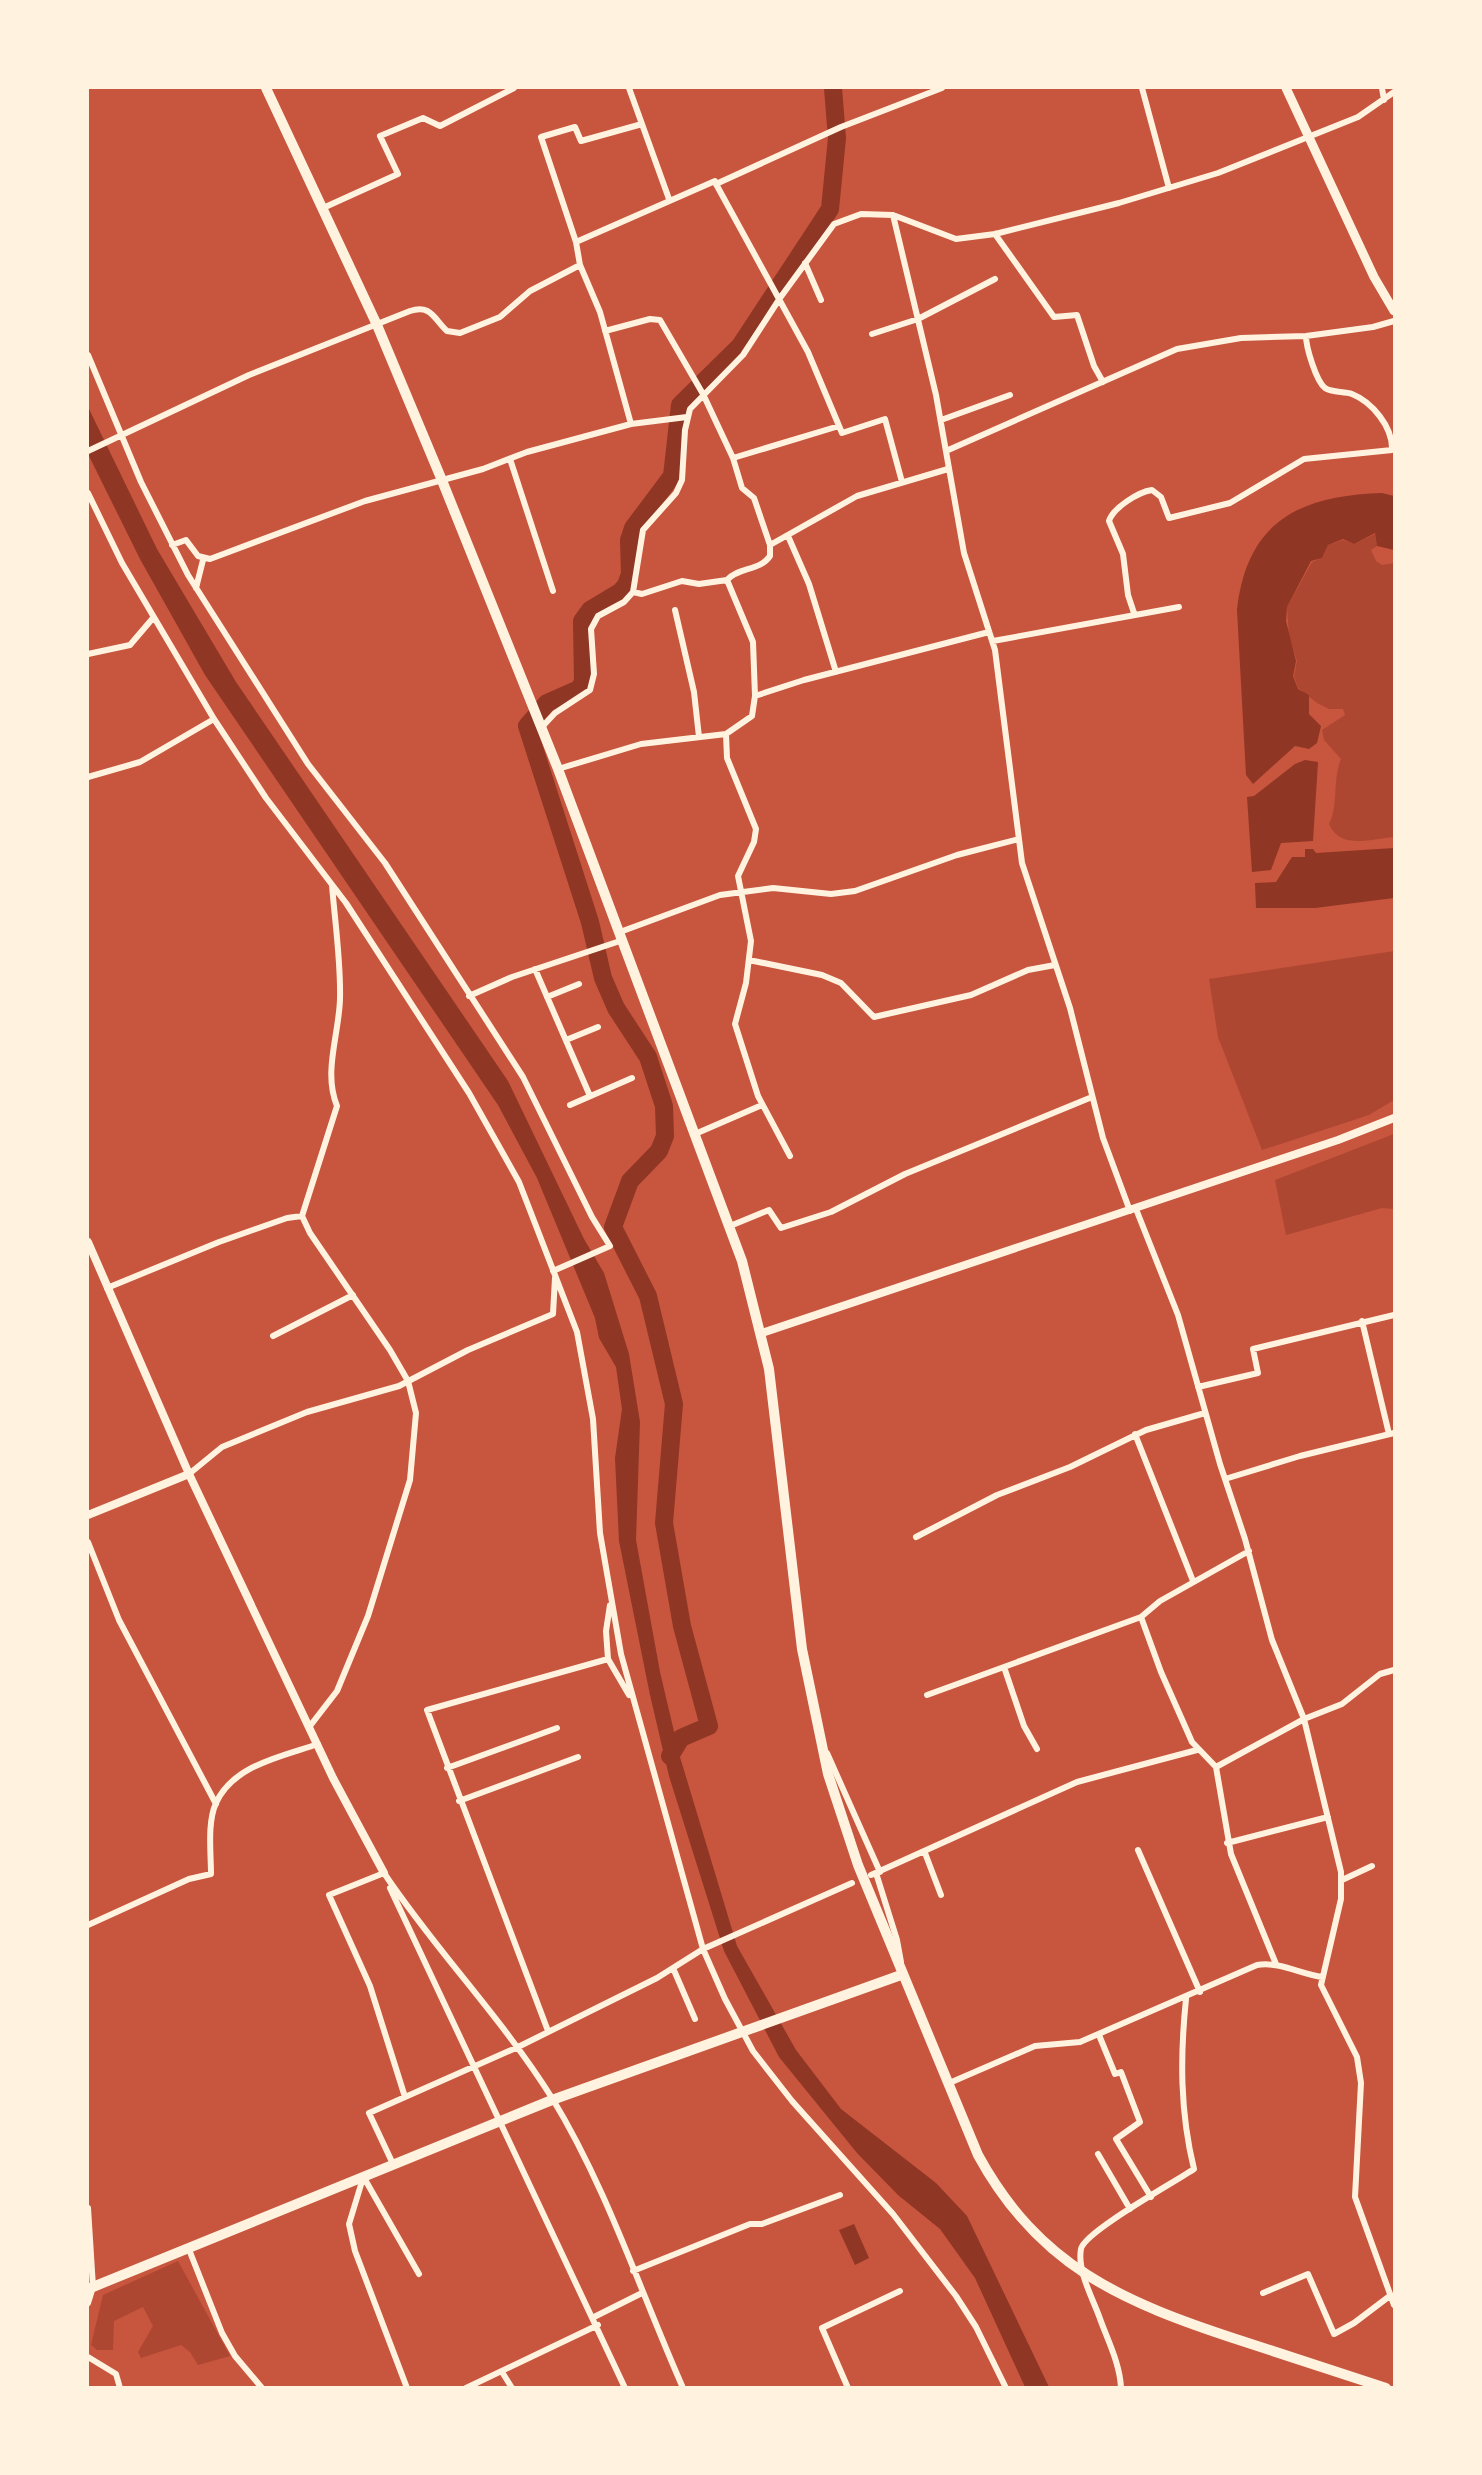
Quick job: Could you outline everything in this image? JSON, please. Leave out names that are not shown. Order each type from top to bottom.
[{"type":"main road","points":[[266,88],[377,325],[441,478],[541,725],[730,1226],[762,1334],[774,1402],[802,1649],[819,1735],[846,1832],[901,1975],[978,2155],[1005,2199],[1032,2230],[1084,2275],[1169,2318],[1386,2388]]},
{"type":"main road","points":[[1286,88],[1374,277],[1395,311]]},
{"type":"main road","points":[[90,2288],[552,2099],[901,1975]]},
{"type":"street","points":[[323,208],[398,174],[380,136],[426,121],[440,126],[514,88]]},
{"type":"street","points":[[629,88],[669,199]]},
{"type":"street","points":[[716,184],[841,127],[942,88]]},
{"type":"street","points":[[1142,88],[1169,188]]},
{"type":"street","points":[[1382,88],[1384,100]]},
{"type":"street","points":[[541,725],[590,690],[594,674],[590,629],[598,616],[624,602],[633,592],[643,530],[676,493],[682,480],[684,417],[702,392],[737,363],[779,295],[827,232],[842,219],[861,214],[893,215],[956,239],[995,234],[1169,188],[1245,164],[1358,117],[1395,92]]},
{"type":"street","points":[[631,424],[597,303],[580,265],[576,242],[541,138],[575,127],[581,141],[642,124]]},
{"type":"street","points":[[576,242],[715,181],[814,364],[842,433],[885,419],[902,482]]},
{"type":"street","points":[[893,215],[941,420],[964,553],[993,641],[1026,876],[1055,965],[1103,1139],[1171,1293],[1205,1413],[1249,1551],[1276,1654],[1304,1719],[1328,1817],[1342,1880],[1341,1899],[1322,1977],[1322,1991],[1353,2048],[1360,2069],[1355,2197],[1395,2305]]},
{"type":"street","points":[[995,234],[1054,317],[1077,315],[1094,366],[1103,382]]},
{"type":"street","points":[[805,263],[821,300]]},
{"type":"street","points":[[88,451],[249,376],[419,308],[431,311],[447,331],[468,331],[509,312],[530,291],[580,265]]},
{"type":"street","points":[[872,334],[918,319],[995,279]]},
{"type":"street","points":[[605,331],[650,319],[660,320],[702,392],[733,458],[742,488],[754,498],[769,545],[767,561],[729,576],[727,580],[699,584],[682,581],[642,594],[633,592]]},
{"type":"street","points":[[946,451],[1103,382],[1155,356],[1188,346],[1241,338],[1306,337],[1395,321]]},
{"type":"street","points":[[1134,612],[1128,595],[1125,563],[1110,518],[1142,493],[1152,490],[1157,492],[1169,518],[1230,503],[1260,482],[1304,459],[1392,450],[1392,443],[1373,407],[1352,394],[1329,390],[1321,384],[1308,352],[1306,337]]},
{"type":"street","points":[[88,355],[120,437],[172,545],[196,588],[308,764],[385,863],[527,1085],[592,1217],[610,1246],[555,1272]]},
{"type":"street","points":[[941,420],[1010,396]]},
{"type":"street","points":[[203,560],[365,501],[441,478],[483,469],[631,424],[684,417]]},
{"type":"street","points":[[733,458],[839,426]]},
{"type":"street","points":[[510,459],[553,591]]},
{"type":"street","points":[[769,545],[850,499],[948,469]]},
{"type":"street","points":[[88,493],[153,618],[214,719],[266,798],[332,884],[487,1122],[530,1205],[577,1332],[589,1391],[600,1533],[611,1603],[631,1696],[703,1949],[741,2032],[792,2101],[887,2207],[956,2296],[976,2327],[1006,2388]]},
{"type":"street","points":[[788,536],[816,605],[836,672]]},
{"type":"street","points":[[172,545],[186,540],[203,560]]},
{"type":"street","points":[[196,588],[203,560]]},
{"type":"street","points":[[558,769],[641,744],[726,734],[752,716],[755,696],[753,642],[727,580]]},
{"type":"street","points":[[993,641],[1134,612],[1179,607]]},
{"type":"street","points":[[675,610],[694,692],[699,737]]},
{"type":"street","points":[[88,654],[130,645],[153,618]]},
{"type":"street","points":[[755,696],[989,632]]},
{"type":"street","points":[[88,777],[140,762],[214,719]]},
{"type":"street","points":[[726,734],[727,758],[756,829],[754,842],[738,876],[751,941],[735,1024],[744,1062],[762,1105],[790,1156]]},
{"type":"street","points":[[469,996],[604,947],[621,936],[708,898],[773,888],[847,893],[957,855],[1019,839]]},
{"type":"street","points":[[302,1216],[337,1106],[331,1094],[332,1052],[340,995],[332,884]]},
{"type":"street","points":[[749,960],[822,975],[841,983],[874,1017],[971,995],[1028,970],[1055,965]]},
{"type":"street","points":[[535,970],[590,1096]]},
{"type":"street","points":[[547,997],[579,984]]},
{"type":"street","points":[[566,1040],[598,1027]]},
{"type":"street","points":[[570,1105],[632,1078]]},
{"type":"street","points":[[730,1226],[769,1210],[781,1228],[818,1217],[905,1174],[1092,1097]]},
{"type":"street","points":[[695,1134],[762,1105]]},
{"type":"street","points":[[762,1334],[1133,1210],[1395,1118]]},
{"type":"street","points":[[107,1288],[219,1242],[287,1218],[302,1216]]},
{"type":"street","points":[[302,1216],[408,1381],[416,1413],[410,1480],[368,1616],[337,1691],[310,1726]]},
{"type":"street","points":[[88,1242],[189,1474],[318,1744],[384,1873],[598,2325],[624,2387]]},
{"type":"street","points":[[88,1515],[189,1474],[222,1447],[307,1412],[408,1381],[468,1350],[553,1314],[555,1272]]},
{"type":"street","points":[[273,1336],[353,1296]]},
{"type":"street","points":[[1198,1387],[1258,1373],[1253,1349],[1395,1315]]},
{"type":"street","points":[[1225,1479],[1392,1433],[1362,1321]]},
{"type":"street","points":[[916,1537],[997,1495],[1070,1467],[1135,1434],[1205,1413]]},
{"type":"street","points":[[1135,1434],[1193,1581]]},
{"type":"street","points":[[88,1542],[119,1620],[216,1804]]},
{"type":"street","points":[[927,1695],[1141,1617],[1193,1581],[1249,1551]]},
{"type":"street","points":[[611,1603],[606,1630],[608,1659],[631,1696]]},
{"type":"street","points":[[1141,1617],[1161,1672],[1197,1750],[1216,1767],[1227,1843],[1276,1964]]},
{"type":"street","points":[[548,2031],[459,1801],[427,1710],[608,1659]]},
{"type":"street","points":[[1004,1667],[1024,1726],[1037,1749]]},
{"type":"street","points":[[1216,1767],[1304,1719],[1342,1704],[1380,1674],[1395,1670]]},
{"type":"street","points":[[447,1768],[557,1728]]},
{"type":"street","points":[[819,1735],[875,1873],[900,1950],[901,1975]]},
{"type":"street","points":[[88,1925],[189,1879],[211,1874],[216,1804],[224,1791],[249,1768],[318,1744]]},
{"type":"street","points":[[875,1873],[925,1853],[1077,1782],[1197,1750]]},
{"type":"street","points":[[459,1801],[578,1757]]},
{"type":"street","points":[[1227,1843],[1328,1817]]},
{"type":"street","points":[[1138,1850],[1200,1992]]},
{"type":"street","points":[[925,1853],[941,1895]]},
{"type":"street","points":[[1342,1880],[1372,1866]]},
{"type":"street","points":[[384,1873],[518,2047],[552,2099],[592,2173],[683,2388]]},
{"type":"street","points":[[384,1873],[329,1895],[370,1986],[405,2097]]},
{"type":"street","points":[[393,2164],[369,2113],[518,2047],[673,1968],[703,1949],[852,1883]]},
{"type":"street","points":[[947,2084],[1035,2046],[1071,2045],[1099,2035],[1186,1999],[1257,1965],[1276,1964],[1298,1973],[1322,1977]]},
{"type":"street","points":[[673,1968],[695,2019]]},
{"type":"street","points":[[1121,2388],[1118,2368],[1084,2275],[1080,2258],[1082,2245],[1130,2209],[1194,2169],[1185,2129],[1181,2071],[1186,1999]]},
{"type":"street","points":[[1099,2035],[1115,2074],[1121,2072],[1140,2123],[1116,2139],[1152,2197]]},
{"type":"street","points":[[1098,2154],[1130,2209]]},
{"type":"street","points":[[363,2176],[419,2274]]},
{"type":"street","points":[[363,2176],[349,2224],[407,2388]]},
{"type":"street","points":[[633,2271],[750,2224],[762,2224],[840,2194]]},
{"type":"street","points":[[88,2208],[88,2303]]},
{"type":"street","points":[[188,2247],[222,2333],[235,2356],[262,2388]]},
{"type":"street","points":[[1263,2293],[1308,2274],[1334,2334],[1354,2323],[1391,2295]]},
{"type":"street","points":[[848,2388],[822,2328],[900,2291]]},
{"type":"street","points":[[594,2317],[642,2293]]},
{"type":"street","points":[[466,2388],[598,2325]]},
{"type":"street","points":[[88,2357],[116,2374],[120,2388]]},
{"type":"street","points":[[502,2372],[512,2388]]},
{"type":"shaded area","points":[[88,407],[157,549],[236,682],[508,1081],[584,1239],[604,1273],[629,1354],[640,1422],[636,1540],[660,1672],[680,1757],[737,1946],[796,2050],[841,2109],[936,2183],[967,2216],[1049,2387],[1025,2387],[975,2278],[940,2229],[898,2195],[857,2153],[779,2057],[724,1951],[669,1776],[619,1541],[615,1458],[622,1409],[616,1367],[599,1338],[595,1318],[537,1178],[498,1105],[205,675],[140,559],[88,454]]},
{"type":"shaded area","points":[[1382,493],[1394,496],[1394,550],[1377,546],[1375,533],[1354,544],[1343,539],[1328,545],[1322,558],[1311,561],[1287,607],[1286,621],[1296,661],[1293,676],[1298,689],[1309,695],[1309,714],[1321,726],[1317,743],[1309,749],[1295,746],[1253,784],[1246,775],[1237,610],[1243,580],[1252,555],[1265,535],[1282,519],[1302,508],[1352,495]]},
{"type":"shaded area","points":[[1375,534],[1377,546],[1371,550],[1376,561],[1382,565],[1394,563],[1394,837],[1357,841],[1340,837],[1329,824],[1341,759],[1324,740],[1322,730],[1345,715],[1343,709],[1329,709],[1298,688],[1294,676],[1297,661],[1289,636],[1287,607],[1312,562],[1322,558],[1328,545],[1343,540],[1354,544]]},
{"type":"shaded area","points":[[1305,760],[1318,762],[1313,841],[1281,843],[1271,870],[1252,872],[1247,797],[1254,796],[1295,764]]},
{"type":"shaded area","points":[[1394,848],[1394,898],[1315,908],[1256,908],[1255,883],[1276,882],[1292,857],[1305,857],[1305,849],[1313,849],[1316,853]]},
{"type":"shaded area","points":[[1394,951],[1394,1100],[1369,1115],[1262,1150],[1218,1037],[1209,979]]},
{"type":"shaded area","points":[[1394,1134],[1394,1209],[1382,1208],[1286,1235],[1275,1180]]},
{"type":"shaded area","points":[[854,2224],[869,2258],[855,2265],[839,2230]]},
{"type":"shaded area","points":[[178,2261],[230,2356],[198,2365],[190,2352],[181,2345],[141,2358],[138,2352],[153,2326],[143,2307],[114,2321],[113,2350],[97,2350],[91,2345],[103,2295]]},
{"type":"waterway","points":[[670,1756],[681,1738],[709,1726],[682,1626],[664,1523],[674,1404],[648,1296],[613,1227],[630,1181],[659,1151],[665,1136],[664,1106],[648,1057],[616,1008],[603,978],[590,922],[527,726],[547,703],[579,689],[583,682],[582,621],[590,610],[620,592],[626,585],[630,574],[629,540],[633,528],[672,476],[680,405],[740,346],[830,209],[837,138],[833,88]]}]
